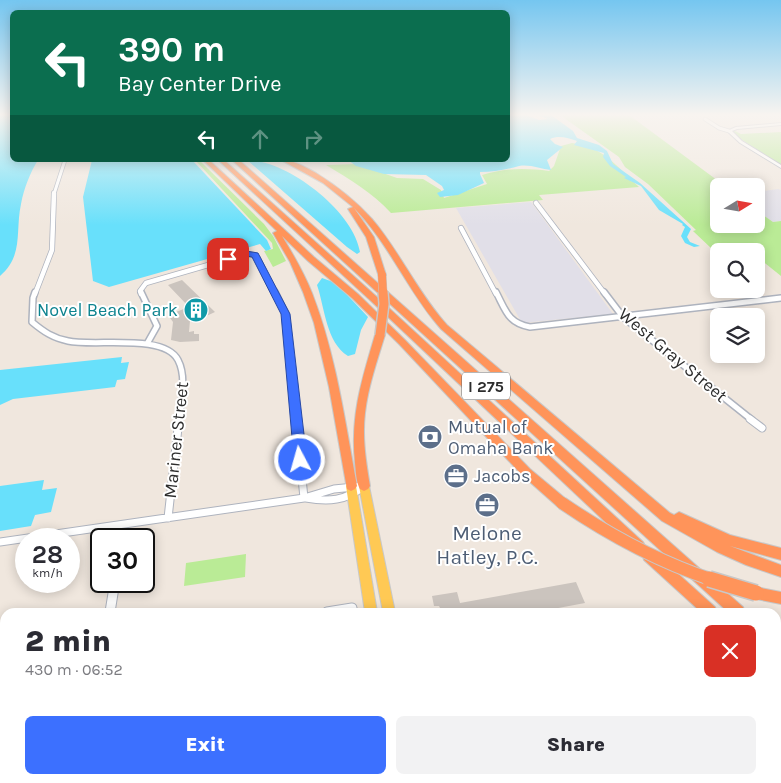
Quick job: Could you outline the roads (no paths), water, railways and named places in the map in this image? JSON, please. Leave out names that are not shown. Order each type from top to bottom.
[{"type":"highway","points":[[208,162],[266,218],[368,309],[526,472],[562,503],[604,531],[644,552],[698,576],[756,593],[781,598]]},
{"type":"highway","name":"I 275","points":[[222,162],[374,299],[706,608]]},
{"type":"highway","name":"I 275","points":[[237,162],[734,608]]},
{"type":"highway","points":[[283,162],[320,182],[348,206],[370,237],[379,260],[384,304],[380,335],[362,403],[359,424],[364,486]]},
{"type":"highway","points":[[288,162],[326,182],[357,207],[380,234],[418,297],[440,323],[666,517],[729,552],[781,571]]},
{"type":"highway","points":[[266,218],[298,268],[319,323],[326,351],[351,491]]},
{"type":"highway","points":[[648,500],[717,536],[742,545],[781,554]]},
{"type":"main road","points":[[364,486],[388,608]]},
{"type":"main road","points":[[351,491],[370,608]]},
{"type":"street","points":[[756,152],[781,167]]},
{"type":"street","name":"Mariner Street","points":[[64,162],[54,194],[52,250],[33,298],[32,322],[42,333],[69,343],[148,342],[164,348],[174,354],[180,361],[183,369],[168,518]]},
{"type":"street","name":"West Gray Street","points":[[536,203],[622,316],[762,428]]},
{"type":"street","points":[[461,228],[510,319],[520,325],[530,327],[781,298]]},
{"type":"street","points":[[148,342],[157,326],[140,291],[146,283],[246,254],[255,255],[258,258],[286,314],[304,498]]},
{"type":"street","points":[[304,498],[321,501],[364,486]]},
{"type":"street","points":[[0,542],[304,498],[321,491],[351,491],[364,486]]},
{"type":"street","points":[[122,528],[123,524]]},
{"type":"street","points":[[111,608],[113,593]]},
{"type":"water","points":[[0,152],[10,152],[10,162],[37,162],[22,198],[16,251],[8,268],[0,276]]},
{"type":"water","points":[[510,152],[557,152],[547,160],[551,170],[523,166],[480,172],[484,183],[458,195],[440,197],[437,193],[444,190],[442,186],[426,175],[384,174],[356,166],[351,162],[510,162]]},
{"type":"water","points":[[599,152],[607,152],[613,164],[640,183],[691,229],[687,237],[690,242],[700,246],[694,247],[685,243],[681,236],[685,227],[683,224],[659,210],[641,186],[624,178],[626,177],[610,166],[603,157],[604,153]]},
{"type":"water","points":[[92,162],[194,162],[267,240],[271,249],[266,251],[260,244],[109,287],[93,281],[83,197]]},
{"type":"water","points":[[249,162],[263,162],[281,169],[299,178],[316,191],[345,220],[355,236],[360,252],[357,254]]},
{"type":"water","points":[[322,278],[336,283],[368,317],[361,330],[355,354],[348,356],[341,350],[331,334],[317,285]]},
{"type":"water","points":[[122,357],[121,363],[129,362],[125,379],[117,380],[115,387],[13,399],[0,405],[0,370]]},
{"type":"water","points":[[44,480],[42,490],[57,488],[51,512],[35,515],[31,526],[0,531],[0,486]]},
{"type":"place","name":"Novel Beach Park","points":[[196,310]]},
{"type":"place","name":"Mutual of Omaha Bank","points":[[430,437]]},
{"type":"place","name":"Jacobs","points":[[456,476]]},
{"type":"place","name":"Melone Hatley, P.C.","points":[[487,505]]}]
